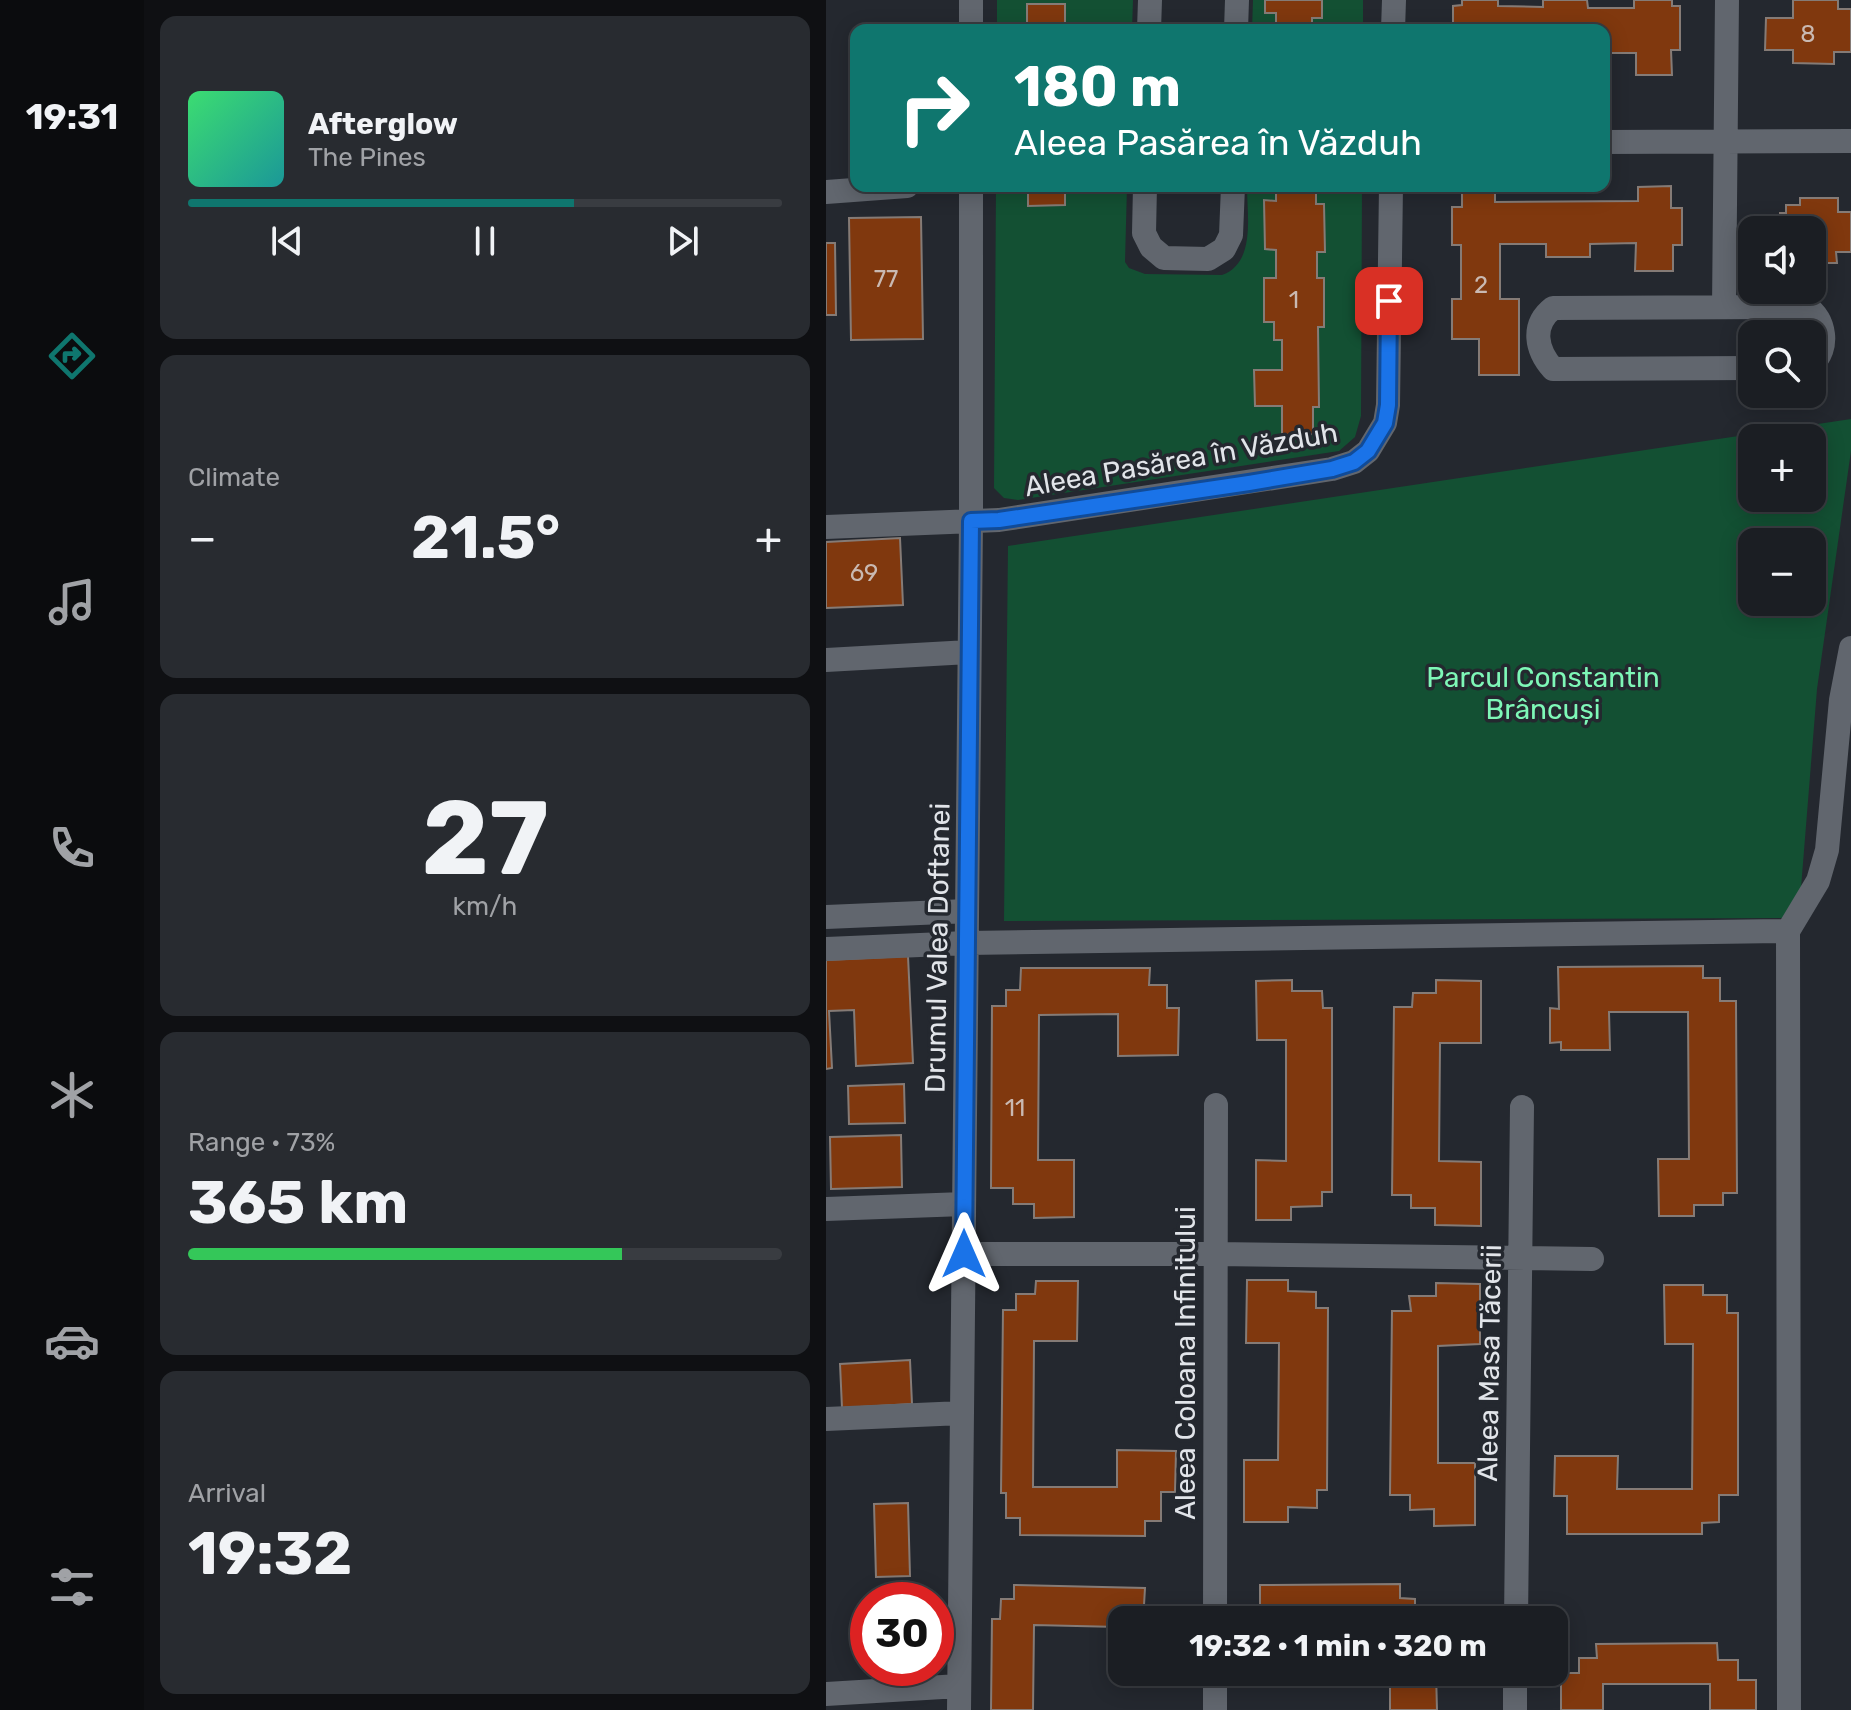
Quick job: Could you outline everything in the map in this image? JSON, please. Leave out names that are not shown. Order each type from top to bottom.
[{"type":"street","points":[[971,0],[971,24]]},
{"type":"street","points":[[1149,24],[1150,0]]},
{"type":"street","points":[[1236,24],[1237,0]]},
{"type":"street","points":[[1393,24],[1394,0]]},
{"type":"street","points":[[1724,307],[1727,0]]},
{"type":"street","points":[[1610,142],[1851,141]]},
{"type":"street","points":[[826,192],[850,190]]},
{"type":"street","name":"Drumul Valea Doftanei","points":[[959,1698],[971,521],[971,192]]},
{"type":"street","points":[[1145,192],[1144,233],[1151,247],[1164,258],[1208,259],[1224,249],[1231,235],[1233,192]]},
{"type":"street","name":"Aleea Pasărea în Văzduh","points":[[826,527],[999,520],[1332,469],[1354,462],[1368,451],[1385,423],[1388,405],[1391,192]]},
{"type":"street","points":[[1738,368],[1553,369],[1538,348],[1538,325],[1544,314],[1553,308],[1807,307],[1819,320]]},
{"type":"street","points":[[1789,1710],[1788,931],[1818,881],[1827,850],[1841,700],[1851,648]]},
{"type":"street","points":[[826,660],[969,652]]},
{"type":"street","points":[[826,917],[967,911]]},
{"type":"street","points":[[826,949],[967,943],[1788,931]]},
{"type":"street","name":"Aleea Coloana Infinitului","points":[[1215,1606],[1216,1105]]},
{"type":"street","name":"Aleea Masa Tăcerii","points":[[1516,1606],[1522,1107]]},
{"type":"street","points":[[826,1209],[964,1204]]},
{"type":"street","points":[[964,1254],[1592,1259]]},
{"type":"street","points":[[826,1419],[962,1413]]},
{"type":"street","points":[[1215,1686],[1215,1710]]},
{"type":"street","points":[[1515,1686],[1515,1710]]},
{"type":"street","points":[[826,1694],[959,1698]]},
{"type":"green space","points":[[997,0],[1133,0],[1132,24],[1065,24],[1065,4],[1027,4],[1027,24],[997,24]]},
{"type":"green space","points":[[1253,0],[1265,0],[1276,13],[1276,24],[1252,24]]},
{"type":"green space","points":[[1322,0],[1363,0],[1363,24],[1312,24],[1312,18],[1322,18]]},
{"type":"green space","points":[[996,192],[1028,192],[1029,206],[1065,205],[1065,192],[1127,192],[1125,262],[1129,268],[1145,274],[1222,275],[1233,269],[1245,249],[1247,192],[1309,192],[1264,201],[1265,249],[1276,250],[1276,278],[1264,279],[1264,322],[1274,322],[1282,340],[1282,370],[1255,370],[1255,406],[1282,406],[1282,435],[1313,434],[1313,407],[1319,406],[1318,327],[1324,327],[1324,278],[1317,278],[1317,252],[1325,252],[1324,204],[1316,204],[1316,192],[1362,192],[1361,416],[1355,437],[1339,451],[1018,500],[1004,498],[994,488]]},
{"type":"green space","name":"Parcul Constantin Brâncuși","points":[[1851,419],[1851,451],[1817,689],[1801,888],[1783,918],[1004,921],[1008,546],[1738,436],[1738,512],[1826,512],[1826,424],[1818,424]]},
{"type":"building","points":[[1265,0],[1322,0],[1322,18],[1312,18],[1312,24],[1276,24],[1276,13],[1265,13]]},
{"type":"building","points":[[1462,0],[1498,0],[1498,6],[1543,7],[1543,0],[1587,0],[1588,8],[1634,8],[1634,0],[1672,0],[1672,6],[1680,6],[1680,50],[1671,50],[1672,75],[1636,75],[1636,53],[1610,53],[1610,24],[1453,24],[1453,6],[1462,5]]},
{"type":"building","points":[[1793,0],[1838,0],[1838,9],[1851,9],[1851,52],[1834,52],[1834,64],[1793,63],[1793,50],[1765,50],[1766,18],[1793,18]]},
{"type":"building","points":[[1027,4],[1065,4],[1065,24],[1027,24]]},
{"type":"building","points":[[1671,186],[1671,208],[1682,208],[1682,245],[1673,245],[1673,271],[1635,271],[1636,243],[1590,244],[1590,257],[1546,257],[1546,244],[1500,244],[1500,299],[1519,299],[1519,375],[1479,375],[1479,339],[1452,339],[1452,299],[1461,299],[1461,245],[1452,245],[1452,207],[1462,207],[1462,192],[1495,192],[1495,202],[1638,201],[1638,187]]},
{"type":"building","points":[[1028,192],[1065,192],[1065,205],[1028,206]]},
{"type":"building","points":[[1276,192],[1316,192],[1316,204],[1324,204],[1325,252],[1317,252],[1317,278],[1324,278],[1324,327],[1318,327],[1319,407],[1313,407],[1313,434],[1282,435],[1282,406],[1255,406],[1254,370],[1282,370],[1282,340],[1274,340],[1274,322],[1264,322],[1264,278],[1276,278],[1276,250],[1265,249],[1264,200],[1276,201]]},
{"type":"building","points":[[1800,198],[1838,198],[1838,212],[1851,212],[1851,252],[1836,252],[1837,263],[1826,263],[1826,216],[1780,216],[1780,213],[1786,213],[1786,205],[1800,205]]},
{"type":"building","points":[[921,217],[923,339],[851,340],[849,218]]},
{"type":"building","points":[[826,243],[835,243],[836,315],[826,315]]},
{"type":"building","points":[[900,538],[903,605],[826,608],[826,542]]},
{"type":"building","points":[[908,956],[913,1063],[856,1066],[854,1010],[829,1011],[832,1068],[826,1069],[826,960]]},
{"type":"building","points":[[1703,966],[1703,978],[1720,978],[1720,1001],[1736,1001],[1737,1193],[1723,1193],[1723,1205],[1694,1205],[1694,1216],[1659,1216],[1658,1159],[1689,1159],[1688,1012],[1609,1012],[1610,1050],[1561,1050],[1561,1042],[1550,1043],[1550,1008],[1559,1009],[1558,967]]},
{"type":"building","points":[[1021,968],[1150,968],[1149,985],[1167,985],[1167,1008],[1179,1008],[1178,1055],[1118,1056],[1118,1014],[1039,1015],[1038,1160],[1074,1160],[1074,1217],[1034,1218],[1034,1204],[1013,1204],[1013,1188],[991,1188],[992,1006],[1006,1006],[1006,990],[1020,990]]},
{"type":"building","points":[[1292,980],[1292,991],[1322,991],[1323,1008],[1332,1008],[1332,1192],[1322,1192],[1322,1206],[1291,1207],[1291,1220],[1256,1220],[1256,1160],[1286,1161],[1286,1040],[1257,1040],[1256,981]]},
{"type":"building","points":[[1436,980],[1481,981],[1481,1043],[1440,1043],[1439,1161],[1481,1162],[1481,1226],[1435,1225],[1435,1208],[1411,1208],[1411,1195],[1392,1195],[1394,1007],[1412,1007],[1413,993],[1436,993]]},
{"type":"building","points":[[904,1084],[905,1123],[849,1124],[848,1086]]},
{"type":"building","points":[[901,1135],[902,1187],[831,1189],[830,1137]]},
{"type":"building","points":[[1247,1280],[1288,1280],[1288,1291],[1316,1292],[1316,1308],[1328,1308],[1327,1490],[1317,1490],[1317,1508],[1288,1507],[1288,1522],[1244,1522],[1244,1460],[1278,1460],[1279,1343],[1246,1343]]},
{"type":"building","points":[[1036,1281],[1078,1281],[1077,1341],[1034,1341],[1033,1487],[1117,1487],[1117,1450],[1176,1451],[1175,1492],[1161,1492],[1161,1521],[1145,1521],[1145,1536],[1020,1535],[1020,1518],[1006,1518],[1006,1493],[1001,1493],[1003,1310],[1016,1310],[1016,1294],[1035,1294]]},
{"type":"building","points":[[1436,1283],[1480,1284],[1480,1344],[1438,1346],[1438,1463],[1475,1463],[1475,1525],[1434,1526],[1434,1509],[1410,1510],[1410,1495],[1390,1495],[1392,1311],[1411,1311],[1409,1296],[1436,1296]]},
{"type":"building","points":[[1664,1285],[1703,1285],[1703,1295],[1727,1295],[1727,1313],[1738,1313],[1738,1495],[1719,1495],[1719,1522],[1702,1523],[1702,1534],[1567,1534],[1567,1496],[1554,1496],[1555,1456],[1618,1456],[1617,1489],[1692,1489],[1693,1344],[1665,1344]]},
{"type":"building","points":[[910,1360],[912,1404],[842,1408],[840,1364]]},
{"type":"building","points":[[908,1503],[910,1576],[876,1577],[874,1504]]},
{"type":"building","points":[[1400,1584],[1400,1598],[1415,1599],[1415,1606],[1260,1606],[1260,1585]]},
{"type":"building","points":[[1014,1585],[1145,1588],[1144,1605],[1159,1606],[1108,1606],[1108,1627],[1034,1625],[1033,1710],[991,1710],[992,1619],[1000,1619],[1001,1599],[1014,1599]]},
{"type":"building","points":[[1717,1643],[1718,1660],[1738,1660],[1738,1680],[1756,1680],[1756,1710],[1710,1710],[1710,1684],[1603,1684],[1603,1710],[1561,1710],[1561,1686],[1568,1686],[1568,1673],[1579,1673],[1579,1658],[1597,1658],[1596,1644]]},
{"type":"building","points":[[1390,1686],[1436,1686],[1437,1710],[1390,1710]]},
{"type":"route","points":[[964,1254],[971,521],[999,520],[1249,483],[1332,469],[1354,462],[1368,451],[1385,423],[1388,405],[1389,301]]}]
